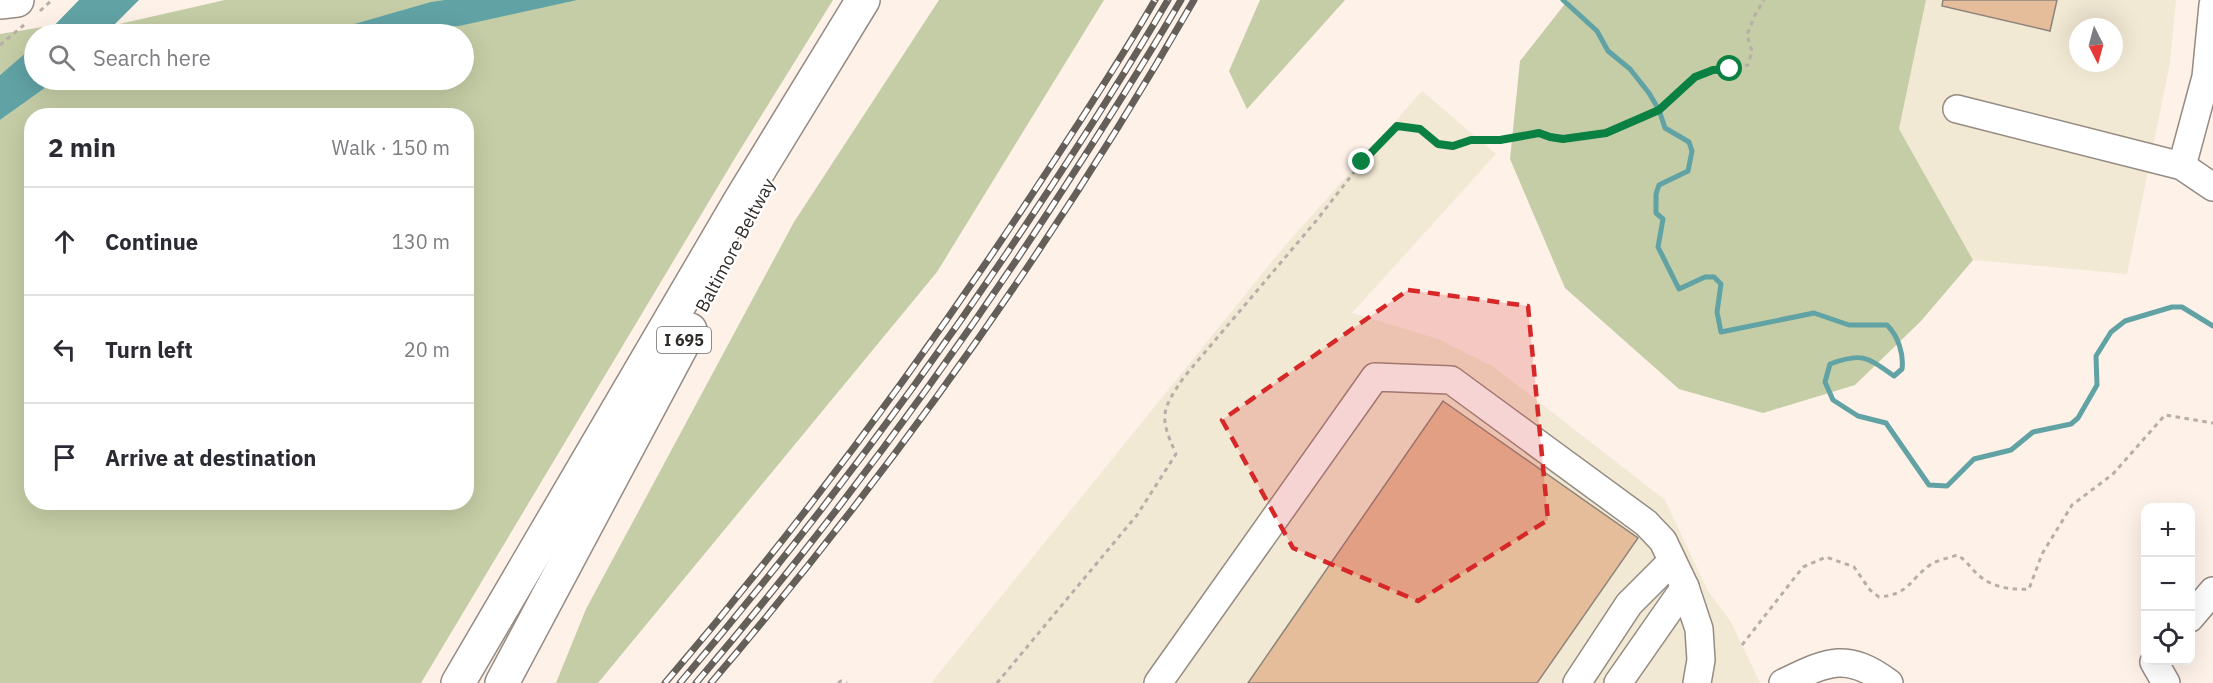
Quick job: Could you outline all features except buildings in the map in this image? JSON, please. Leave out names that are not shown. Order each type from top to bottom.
[{"type":"highway","points":[[0,2],[17,0]]},
{"type":"highway","points":[[458,683],[740,201],[863,0]]},
{"type":"highway","name":"Baltimore Beltway","points":[[502,683],[753,210],[873,0]]},
{"type":"lane","points":[[2182,166],[2206,77],[2213,5]]},
{"type":"lane","points":[[1957,109],[2182,166],[2213,187]]},
{"type":"lane","points":[[1158,683],[1375,377],[1451,380],[1646,523],[1663,542],[1684,587],[1699,629],[1701,660],[1697,683]]},
{"type":"lane","points":[[1577,683],[1629,604],[1672,561]]},
{"type":"lane","points":[[1618,683],[1684,587]]},
{"type":"lane","points":[[2195,612],[2213,591]]},
{"type":"lane","points":[[1783,683],[1823,664],[1845,663],[1871,670],[1889,683]]},
{"type":"lane","points":[[2156,665],[2166,683]]},
{"type":"path","points":[[997,683],[1137,515],[1176,454],[1166,430],[1166,405],[1184,377],[1316,221],[1362,162],[1397,126],[1420,129],[1438,144],[1453,146],[1471,140],[1500,140],[1539,133],[1563,139],[1606,133],[1659,110],[1695,77],[1713,70],[1748,65],[1752,51],[1747,34],[1764,0]]},
{"type":"path","points":[[1742,645],[1803,567],[1826,556],[1854,567],[1870,590],[1879,597],[1895,595],[1904,590],[1931,564],[1957,555],[1967,560],[1983,579],[2005,588],[2029,589],[2042,554],[2072,505],[2113,474],[2165,416],[2213,423]]},
{"type":"path","points":[[838,683],[841,681],[847,683]]},
{"type":"highlighted area","points":[[1408,290],[1528,306],[1548,520],[1418,601],[1293,548],[1222,420]]},
{"type":"shaded area","points":[[1926,0],[2176,0],[2170,63],[2127,274],[1973,260],[1899,129]]},
{"type":"shaded area","points":[[1422,91],[1496,154],[1352,313],[1438,339],[1494,367],[1665,500],[1708,591],[1731,622],[1760,683],[931,683],[1283,248]]},
{"type":"green space","points":[[225,0],[833,0],[735,158],[421,683],[0,683],[0,120],[42,90],[474,90],[474,24],[119,24]]},
{"type":"green space","points":[[939,0],[1104,0],[937,272],[598,683],[556,683],[586,609],[794,222]]},
{"type":"green space","points":[[1260,0],[1345,0],[1247,109],[1229,71]]},
{"type":"green space","points":[[1568,0],[1926,0],[1899,129],[1973,260],[1921,321],[1855,385],[1763,413],[1679,389],[1565,288],[1510,159],[1520,61]]},
{"type":"green space","points":[[24,30],[24,55],[0,75],[0,34]]},
{"type":"water","points":[[79,0],[139,0],[115,24],[56,24]]},
{"type":"water","points":[[445,0],[577,0],[468,24],[354,24]]},
{"type":"water","points":[[24,55],[24,90],[42,90],[0,120],[0,75]]},
{"type":"waterway","points":[[1563,0],[1597,31],[1608,51],[1630,69],[1649,93],[1659,110],[1665,128],[1689,142],[1692,151],[1688,171],[1659,185],[1656,194],[1656,213],[1663,219],[1658,247],[1679,289],[1705,277],[1714,277],[1721,284],[1717,312],[1721,332],[1814,313],[1849,325],[1887,325],[1899,346],[1902,369],[1894,376],[1864,358],[1850,358],[1830,364],[1825,382],[1833,400],[1858,416],[1886,423],[1929,485],[1947,486],[1974,459],[2011,450],[2033,432],[2071,424],[2078,418],[2097,385],[2096,356],[2111,332],[2125,321],[2172,307],[2182,307],[2213,326]]},
{"type":"railway","points":[[665,683],[809,507],[899,386],[1029,199],[1155,0]]},
{"type":"railway","points":[[680,683],[820,511],[952,333],[1069,159],[1168,0]]},
{"type":"railway","points":[[696,683],[790,569],[924,393],[1008,273],[1083,159],[1181,0]]},
{"type":"railway","points":[[711,683],[843,521],[907,438],[968,353],[1028,267],[1085,179],[1194,0]]},
{"type":"route","points":[[1362,162],[1397,126],[1420,129],[1438,144],[1453,146],[1471,140],[1500,140],[1539,133],[1563,139],[1606,133],[1659,110],[1695,77],[1713,70],[1730,69]]}]
